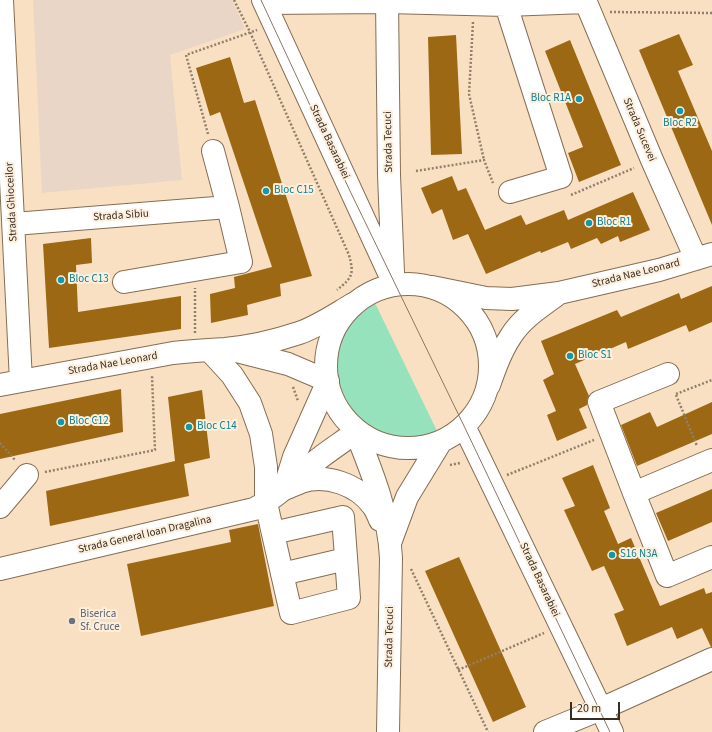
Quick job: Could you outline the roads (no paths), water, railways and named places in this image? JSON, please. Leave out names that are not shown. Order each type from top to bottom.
[{"type":"street","name":"Strada Ghioceilor","points":[[2,0],[2,56],[14,224],[21,381]]},
{"type":"street","points":[[264,2],[387,1],[506,5],[587,4]]},
{"type":"street","name":"Strada Tecuci","points":[[387,1],[389,175],[394,284]]},
{"type":"street","name":"Strada Basarabiei","points":[[264,2],[394,284]]},
{"type":"street","name":"Strada Sucevei","points":[[587,4],[652,160],[704,256]]},
{"type":"street","points":[[506,5],[561,177],[510,192]]},
{"type":"street","points":[[124,282],[241,262],[213,151]]},
{"type":"street","name":"Strada Sibiu","points":[[14,224],[228,207]]},
{"type":"street","name":"Strada Nae Leonard","points":[[0,385],[151,357],[269,341],[301,332],[315,326],[353,304],[370,292],[394,284],[411,284],[486,298],[506,299],[559,293],[659,270],[704,256]]},
{"type":"street","points":[[432,287],[454,298],[473,314],[485,336],[491,360],[489,385]]},
{"type":"street","name":"Strada Nae Leonard","points":[[440,443],[464,428],[478,411],[501,352],[512,334],[525,320],[559,293]]},
{"type":"street","points":[[353,304],[336,325],[327,353],[328,381],[333,398],[342,417],[356,432],[375,443],[397,449],[419,449],[440,443]]},
{"type":"street","points":[[210,350],[232,375],[250,403],[261,434],[266,467],[266,503],[291,613],[349,598],[343,517],[273,533]]},
{"type":"street","name":"Strada Nae Leonard","points":[[210,350],[261,356],[288,364],[328,381]]},
{"type":"street","points":[[668,374],[600,402],[667,576],[712,557]]},
{"type":"street","points":[[284,490],[294,457],[328,381]]},
{"type":"street","name":"Strada Basarabiei","points":[[464,428],[492,482],[612,732]]},
{"type":"street","points":[[284,490],[310,466],[356,432]]},
{"type":"street","name":"Strada Tecuci","points":[[356,432],[377,489],[391,550],[388,732]]},
{"type":"street","name":"Strada Tecuci","points":[[391,550],[407,497],[440,443]]},
{"type":"street","points":[[634,493],[708,462]]},
{"type":"street","points":[[0,507],[27,475]]},
{"type":"street","points":[[284,490],[302,481],[322,479],[342,482],[360,492],[373,506],[391,550]]},
{"type":"street","name":"Strada General Ioan Dragalina","points":[[0,569],[254,509],[266,503],[284,490]]},
{"type":"street","points":[[282,574],[346,559]]},
{"type":"street","points":[[545,732],[601,709],[712,659]]},
{"type":"tram line","points":[[261,0],[350,191],[610,732]]},
{"type":"place","name":"Bloc R1A","points":[[579,99]]},
{"type":"place","name":"Bloc R2","points":[[680,111]]},
{"type":"place","name":"Bloc C15","points":[[266,191]]},
{"type":"place","name":"Bloc R1","points":[[589,223]]},
{"type":"place","name":"Bloc C13","points":[[61,280]]},
{"type":"place","name":"Bloc S1","points":[[570,356]]},
{"type":"place","name":"Bloc C12","points":[[61,422]]},
{"type":"place","name":"Bloc C14","points":[[189,427]]},
{"type":"place","name":"S16 N3A","points":[[612,555]]},
{"type":"place","name":"Biserica Sf. Cruce","points":[[72,621]]}]
